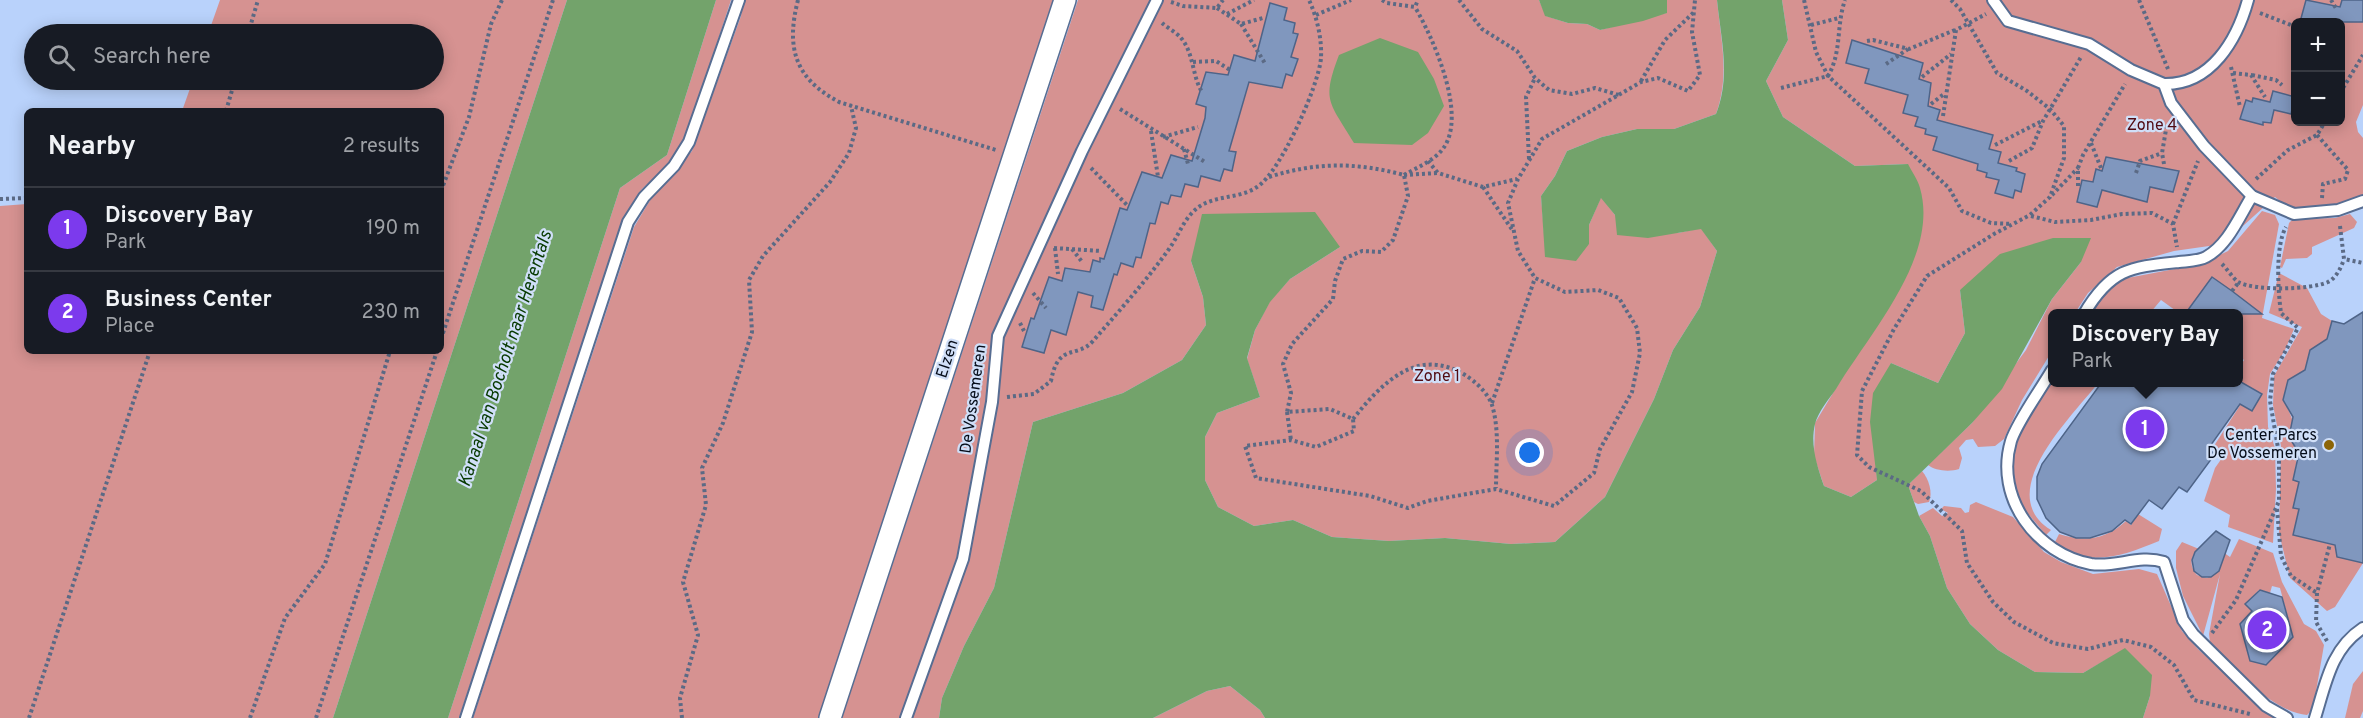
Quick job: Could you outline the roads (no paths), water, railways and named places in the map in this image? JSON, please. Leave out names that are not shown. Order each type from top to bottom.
[{"type":"street","name":"Elzen","points":[[830,718],[1065,0]]},
{"type":"lane","points":[[466,718],[628,222],[644,197],[674,166],[689,142],[739,0]]},
{"type":"lane","name":"De Vossemeren","points":[[906,718],[963,559],[992,399],[998,336],[1036,247],[1156,0]]},
{"type":"lane","points":[[1995,4],[2008,21],[2089,44],[2132,70],[2169,84],[2193,78],[2220,58],[2235,36],[2247,4]]},
{"type":"lane","points":[[2169,84],[2171,103],[2204,146],[2252,196],[2294,214],[2338,210],[2363,201]]},
{"type":"lane","points":[[2087,309],[2120,272],[2139,266],[2204,258],[2223,244],[2252,196]]},
{"type":"lane","points":[[2048,377],[2011,440],[2009,470],[2013,500],[2024,520],[2040,540],[2073,560],[2095,564],[2149,557],[2163,562],[2183,621],[2203,646],[2266,706],[2287,718]]},
{"type":"lane","points":[[2316,718],[2335,655],[2346,639],[2363,627]]},
{"type":"water","name":"Kanaal van Bocholt naar Herentals","points":[[567,0],[716,0],[667,155],[620,188],[448,718],[333,718]]},
{"type":"water","points":[[1539,0],[1667,0],[1667,13],[1643,21],[1600,30],[1587,24],[1568,23],[1545,16]]},
{"type":"water","points":[[1717,0],[1782,0],[1788,40],[1766,81],[1783,117],[1855,166],[1908,164],[1920,188],[1923,214],[1920,241],[1911,268],[1882,320],[1824,406],[1815,424],[1814,448],[1824,486],[1851,497],[1877,480],[1870,422],[1873,393],[1891,363],[1938,383],[1965,333],[1960,290],[2000,254],[2053,238],[2091,238],[2081,262],[2052,299],[2002,389],[1972,423],[1908,485],[1919,516],[1930,536],[1947,588],[1970,624],[1998,650],[2035,672],[2083,673],[2125,648],[2152,675],[2150,696],[2143,718],[1265,718],[1260,710],[1230,686],[1207,691],[1153,718],[939,718],[942,698],[964,646],[994,588],[1033,422],[1123,393],[1182,360],[1206,325],[1203,297],[1191,261],[1202,214],[1315,212],[1340,247],[1290,279],[1270,302],[1255,330],[1247,358],[1260,397],[1217,413],[1205,437],[1205,480],[1218,507],[1254,526],[1293,520],[1332,537],[1389,541],[1445,538],[1511,544],[1555,542],[1605,497],[1654,399],[1673,350],[1700,307],[1717,251],[1701,229],[1648,238],[1617,235],[1615,215],[1601,198],[1589,225],[1589,244],[1576,261],[1545,257],[1541,196],[1555,176],[1567,151],[1602,137],[1637,129],[1674,129],[1716,114],[1721,100],[1724,72]]},
{"type":"water","points":[[1380,38],[1418,52],[1434,79],[1444,106],[1428,133],[1412,145],[1354,143],[1331,101],[1330,83],[1339,55]]},
{"type":"place","name":"Discovery Bay","points":[[2145,429]]},
{"type":"place","name":"Center Parcs De Vossemeren","points":[[2329,445]]},
{"type":"place","name":"Business Center","points":[[2267,630]]},
{"type":"park label","name":"Zone 4","points":[[2152,126]]},
{"type":"park label","name":"Zone 1","points":[[1437,377]]}]
